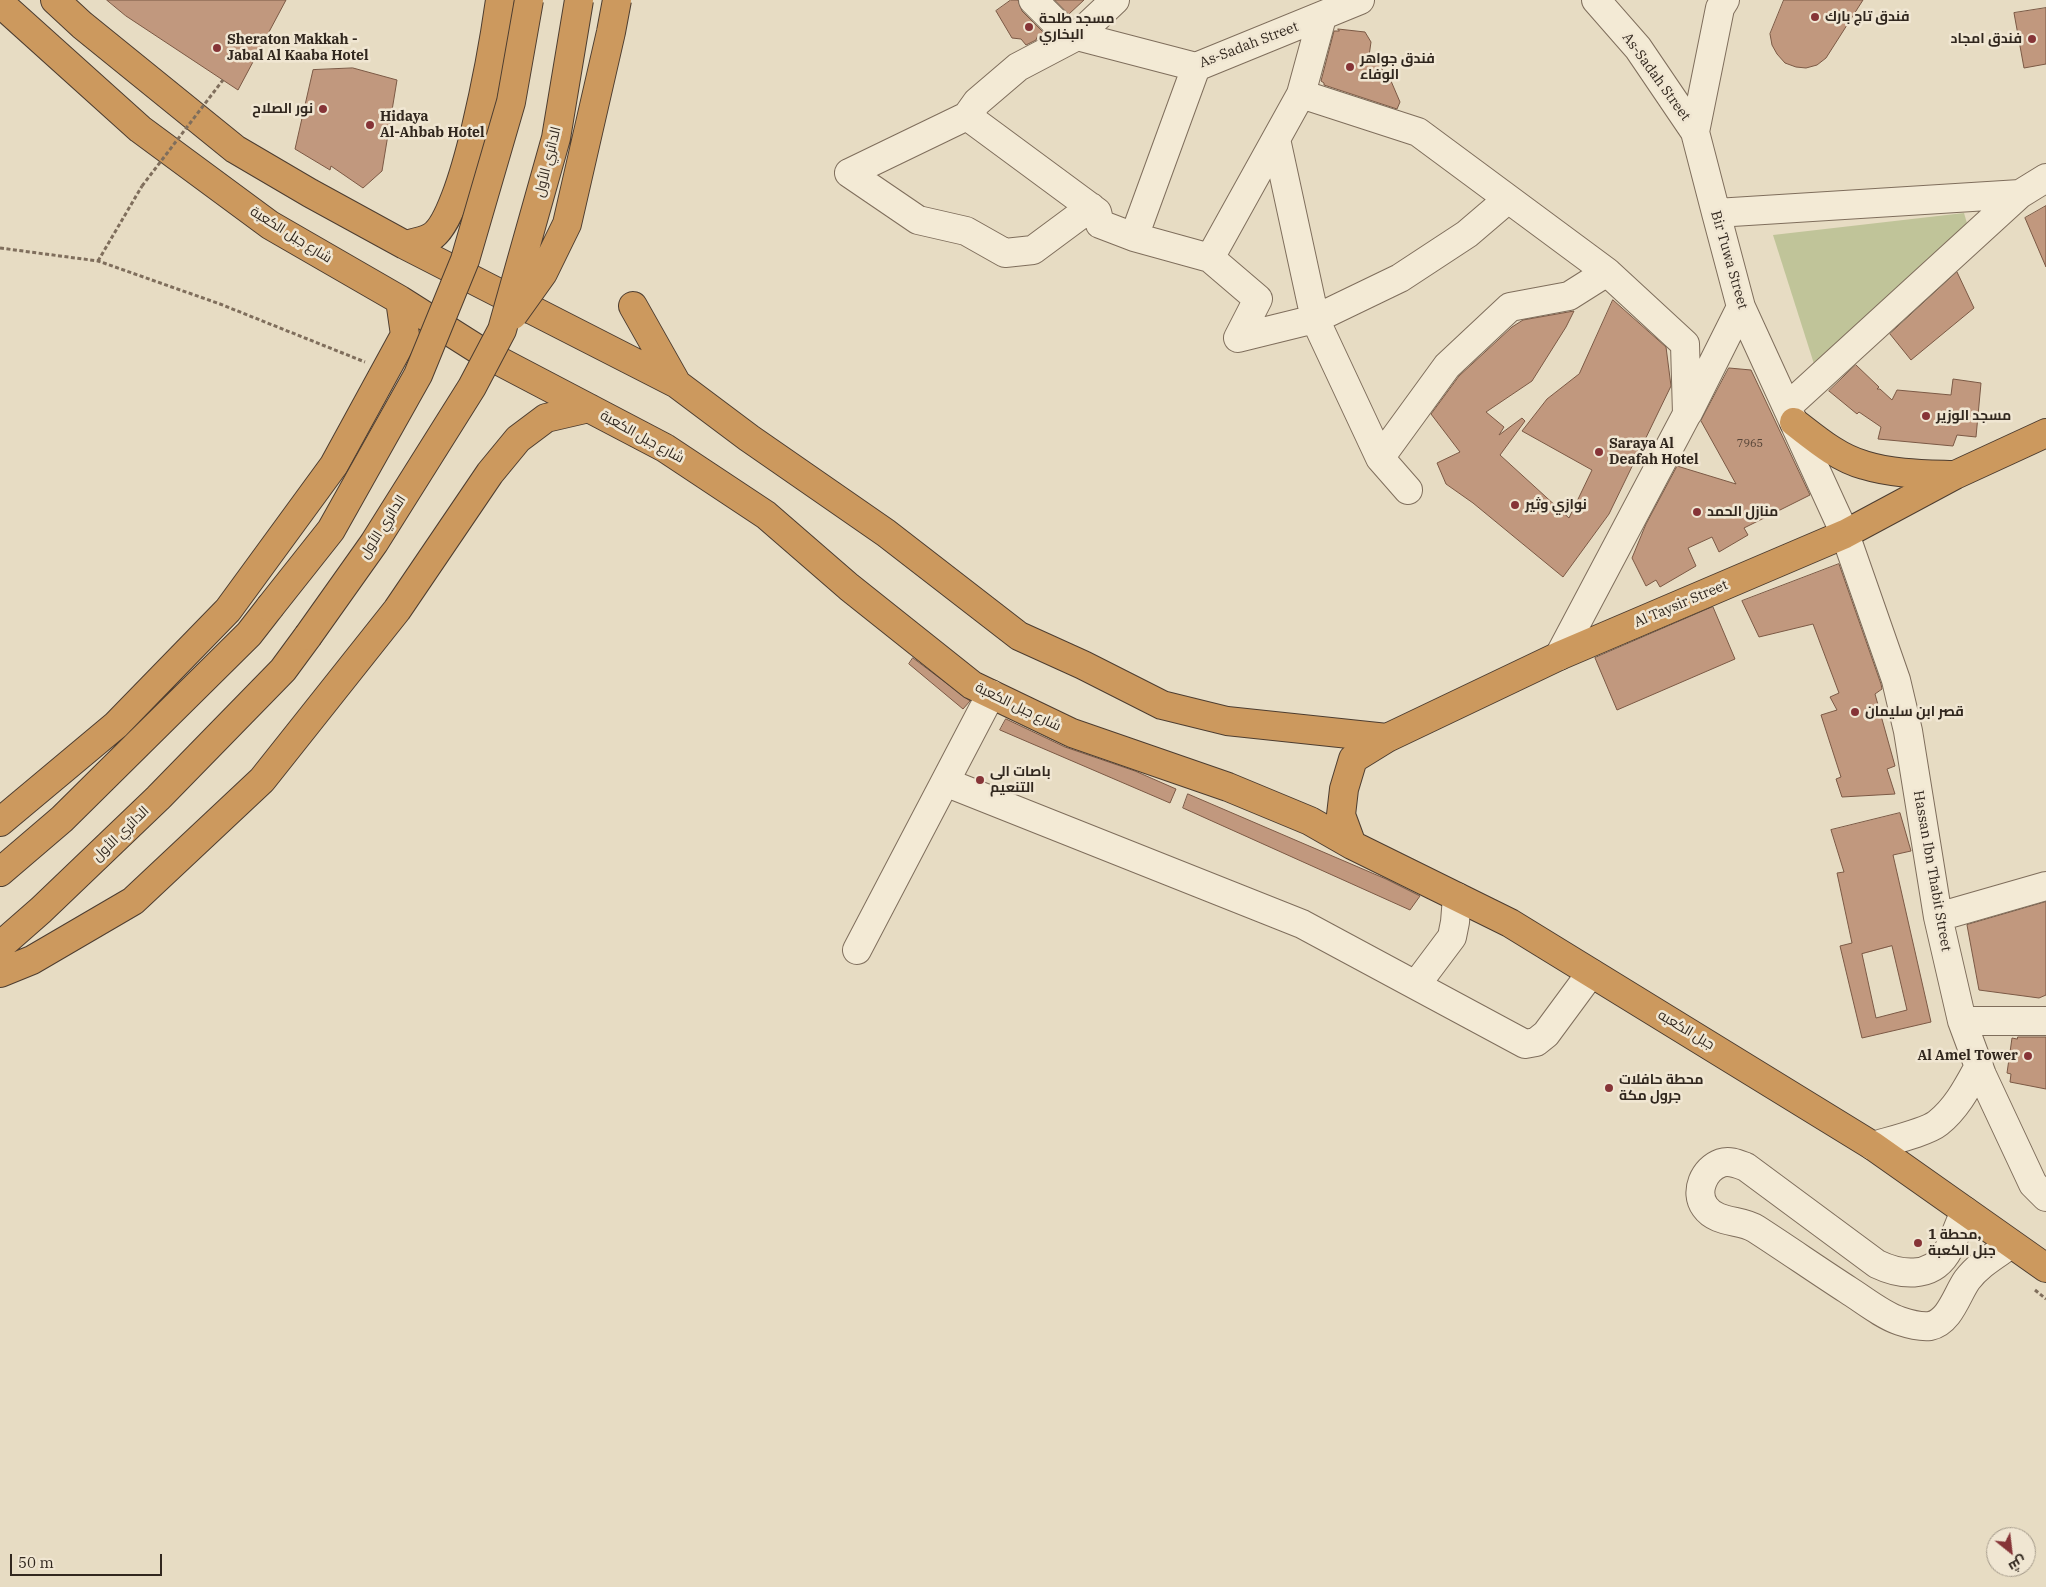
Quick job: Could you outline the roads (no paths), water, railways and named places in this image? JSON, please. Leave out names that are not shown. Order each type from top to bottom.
[{"type":"highway","points":[[56,0],[82,25],[235,149],[405,245],[677,384],[749,438],[886,532],[1019,636],[1083,665],[1162,705],[1227,721],[1306,731],[1387,738]]},
{"type":"highway","points":[[405,245],[431,237],[445,221],[464,176],[493,46],[500,0]]},
{"type":"highway","points":[[0,872],[62,819],[249,634],[331,530],[418,375],[465,260],[512,102],[529,0]]},
{"type":"highway","name":"الدائري الأول","points":[[0,946],[41,910],[158,798],[284,670],[374,543],[472,387],[502,330],[556,138],[579,0]]},
{"type":"highway","points":[[502,330],[543,273],[567,224],[617,0]]},
{"type":"highway","name":"شارع جبل الكعبة","points":[[0,2],[140,129],[270,224],[400,300],[482,352],[666,448],[766,515],[849,587],[972,685],[1072,733],[1228,787],[1310,821]]},
{"type":"highway","points":[[0,822],[116,725],[228,610],[334,465],[405,335],[400,300]]},
{"type":"highway","points":[[633,306],[677,384]]},
{"type":"highway","points":[[0,973],[32,960],[133,901],[262,780],[397,610],[490,473],[518,439],[546,418],[589,408]]},
{"type":"highway","points":[[1791,415],[1827,448],[1863,465],[1908,474],[1955,475]]},
{"type":"highway","name":"Al Taysir Street","points":[[1352,845],[1341,815],[1344,789],[1354,759],[1387,738],[1559,656],[1845,534],[1955,475],[2046,433]]},
{"type":"highway","name":"جبل الكعبه","points":[[1310,821],[1352,845],[1510,923],[1873,1146],[2046,1268]]},
{"type":"street","points":[[1033,0],[1074,37]]},
{"type":"street","points":[[1091,208],[1033,250],[1005,253],[966,231],[918,220],[849,174],[967,116],[977,102],[1018,67],[1074,37],[1115,0]]},
{"type":"street","name":"As-Sadah Street","points":[[1074,37],[1196,67],[1360,0]]},
{"type":"street","name":"As-Sadah Street","points":[[1596,0],[1638,48],[1695,132]]},
{"type":"street","name":"Bir Tuwa Street","points":[[1721,3],[1695,132],[1741,307],[1845,534]]},
{"type":"street","points":[[1210,258],[1301,94],[1322,17]]},
{"type":"street","points":[[1134,237],[1196,67]]},
{"type":"street","points":[[1301,94],[1418,132],[1607,272],[1684,344],[1688,414]]},
{"type":"street","points":[[967,116],[1097,212],[1100,224],[1134,237],[1210,258],[1258,299],[1238,338],[1315,319],[1400,278],[1467,234],[1508,198]]},
{"type":"street","points":[[1276,139],[1315,319],[1380,458],[1408,490]]},
{"type":"street","points":[[1791,415],[2020,194],[2046,178]]},
{"type":"street","points":[[1716,213],[2020,194]]},
{"type":"street","points":[[1380,458],[1447,366],[1510,308],[1569,296],[1607,272]]},
{"type":"street","points":[[1559,656],[1688,414],[1741,307]]},
{"type":"street","name":"Hassan Ibn Thabit Street","points":[[1845,534],[1896,680],[1908,730],[1938,917],[1962,1020],[1979,1066],[2033,1184],[2046,1197]]},
{"type":"street","points":[[857,950],[991,694]]},
{"type":"street","points":[[945,782],[1302,924],[1525,1044],[1536,1042],[1546,1034],[1591,973]]},
{"type":"street","points":[[1938,917],[2046,886]]},
{"type":"street","points":[[1416,985],[1452,937],[1457,897]]},
{"type":"street","points":[[1962,1020],[2046,1020]]},
{"type":"street","points":[[1873,1146],[1906,1136],[1938,1123],[1962,1097],[1979,1066]]},
{"type":"street","points":[[1965,1211],[1946,1254],[1937,1264],[1928,1269],[1903,1273],[1877,1264],[1746,1167],[1733,1162],[1721,1163],[1711,1169],[1703,1180],[1700,1193],[1705,1207],[1722,1220],[1749,1225],[1865,1301],[1899,1321],[1918,1325],[1932,1326],[1945,1317],[1967,1280],[1981,1265],[2011,1244]]},
{"type":"place","name":"فندق تاج بارك","points":[[1815,17]]},
{"type":"place","name":"مسجد طلحة البخاري","points":[[1029,27]]},
{"type":"place","name":"فندق امجاد","points":[[2032,39]]},
{"type":"place","name":"Sheraton Makkah - Jabal Al Kaaba Hotel","points":[[217,48]]},
{"type":"place","name":"فندق جواهر الوفاء","points":[[1350,67]]},
{"type":"place","name":"نور الصلاح","points":[[323,109]]},
{"type":"place","name":"Hidaya Al-Ahbab Hotel","points":[[370,125]]},
{"type":"place","name":"مسجد الوزير","points":[[1926,416]]},
{"type":"place","name":"Saraya Al Deafah Hotel","points":[[1599,452]]},
{"type":"place","name":"نوازي وثير","points":[[1515,505]]},
{"type":"place","name":"منازل الحمد","points":[[1697,512]]},
{"type":"place","name":"قصر ابن سليمان","points":[[1855,712]]},
{"type":"place","name":"باصات الى التنعيم","points":[[980,780]]},
{"type":"place","name":"Al Amel Tower","points":[[2028,1056]]},
{"type":"place","name":"محطة حافلات جرول مكة","points":[[1609,1088]]},
{"type":"place","name":"محطة 1, جبل الكعبة","points":[[1918,1243]]}]
